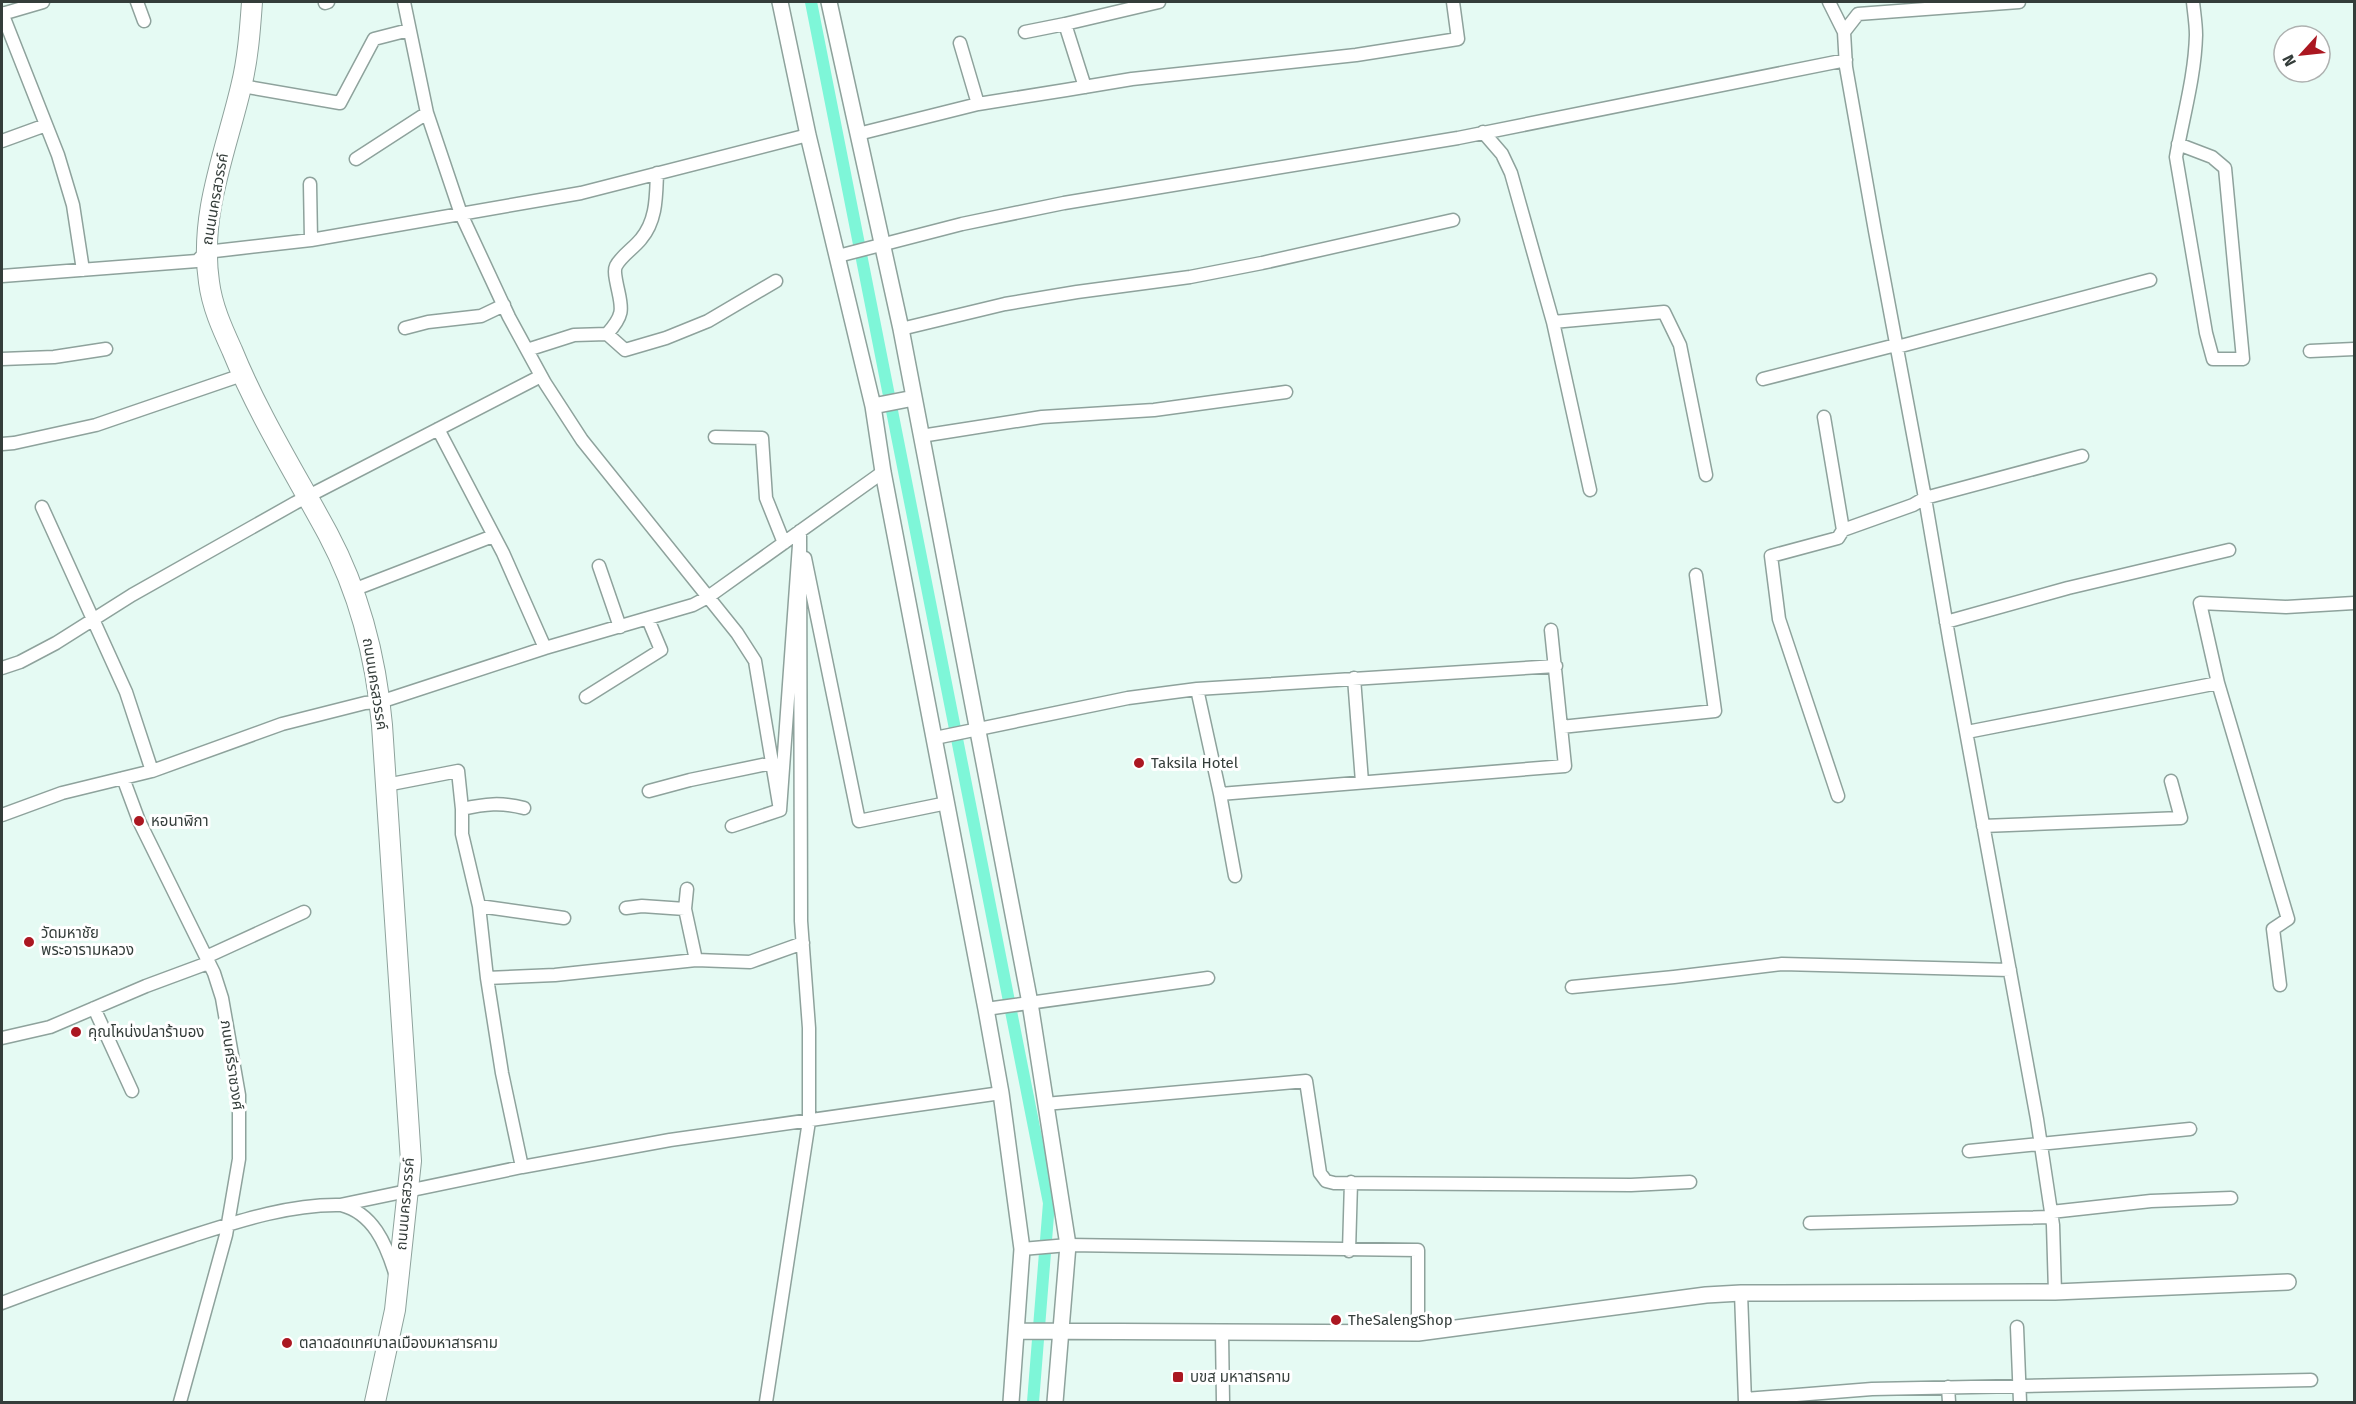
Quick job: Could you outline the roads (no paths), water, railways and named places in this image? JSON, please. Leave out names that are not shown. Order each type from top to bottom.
[{"type":"main road","name":"ถนนนครสวรรค์","points":[[252,2],[242,86],[213,194],[206,252],[209,284],[217,318],[242,375],[329,536],[353,590],[371,651],[380,702],[410,1148],[409,1191],[395,1310],[375,1402]]},
{"type":"street","points":[[43,2],[2,14],[37,97],[58,155],[73,205],[83,270]]},
{"type":"street","points":[[137,2],[144,21]]},
{"type":"street","points":[[404,2],[428,113],[462,214],[527,350],[582,440],[737,633],[755,661],[780,810]]},
{"type":"street","points":[[780,2],[808,135],[873,406],[883,472],[1001,1093],[1022,1249],[1011,1402]]},
{"type":"street","points":[[829,2],[914,398],[1030,1003],[1068,1245],[1055,1402]]},
{"type":"street","points":[[1025,32],[1160,2]]},
{"type":"street","points":[[858,134],[978,104],[1132,79],[1356,55],[1458,39],[1453,2]]},
{"type":"street","points":[[1829,2],[1844,32],[1846,60],[2041,1145],[2052,1215],[2055,1292]]},
{"type":"street","points":[[1844,32],[1858,14],[2019,2]]},
{"type":"street","points":[[2178,144],[2212,157],[2225,168],[2243,358],[2213,359],[2206,333],[2176,157],[2178,144],[2189,90],[2196,35],[2193,2]]},
{"type":"street","points":[[1065,24],[1085,87]]},
{"type":"street","points":[[242,86],[340,103],[375,39],[409,30]]},
{"type":"street","points":[[960,43],[978,104]]},
{"type":"street","points":[[838,256],[962,224],[1064,203],[1483,132],[1846,60]]},
{"type":"street","points":[[356,159],[428,113]]},
{"type":"street","points":[[2,141],[46,125]]},
{"type":"street","points":[[1483,132],[1502,154],[1511,173],[1553,322],[1590,490]]},
{"type":"street","points":[[2,276],[197,261],[206,252],[311,240],[581,193],[808,135]]},
{"type":"street","points":[[607,334],[618,321],[622,310],[615,273],[616,266],[643,238],[651,223],[656,207],[657,173]]},
{"type":"street","points":[[310,184],[311,240]]},
{"type":"street","points":[[900,329],[1005,304],[1077,292],[1190,278],[1453,220]]},
{"type":"street","points":[[527,350],[574,335],[607,334],[625,350],[666,338],[708,321],[776,280]]},
{"type":"street","points":[[1763,379],[2150,280]]},
{"type":"street","points":[[405,328],[428,322],[481,316],[504,305]]},
{"type":"street","points":[[1553,322],[1664,312],[1680,345],[1706,475]]},
{"type":"street","points":[[2,359],[54,357],[106,349]]},
{"type":"street","points":[[2310,351],[2355,349]]},
{"type":"street","points":[[2,444],[96,425],[242,375]]},
{"type":"street","points":[[2,668],[20,662],[57,643],[132,595],[308,497],[541,376]]},
{"type":"street","points":[[921,436],[1042,417],[1154,410],[1286,392]]},
{"type":"street","points":[[873,406],[914,398]]},
{"type":"street","points":[[1824,417],[1843,530]]},
{"type":"street","points":[[438,429],[503,553],[545,648]]},
{"type":"street","points":[[715,437],[762,438],[766,498],[784,543]]},
{"type":"street","points":[[1838,796],[1779,620],[1771,556],[1838,538],[1843,530],[1913,506],[1925,498],[2082,456]]},
{"type":"street","points":[[2,815],[62,793],[152,771],[282,724],[380,702],[545,648],[693,605],[708,597],[883,472]]},
{"type":"street","points":[[42,507],[126,692],[152,771]]},
{"type":"street","points":[[800,531],[859,821],[947,803]]},
{"type":"street","points":[[780,810],[800,531]]},
{"type":"street","points":[[766,1402],[808,1121],[809,1028],[802,943],[800,531]]},
{"type":"street","points":[[353,590],[493,536]]},
{"type":"street","points":[[1946,622],[2068,588],[2229,550]]},
{"type":"street","points":[[600,566],[620,627]]},
{"type":"street","points":[[1561,727],[1715,711],[1696,575]]},
{"type":"street","points":[[2280,985],[2273,929],[2288,919],[2218,683],[2200,603],[2286,607],[2355,603]]},
{"type":"street","points":[[586,697],[661,650],[648,618]]},
{"type":"street","points":[[1220,794],[1564,766],[1551,630]]},
{"type":"street","points":[[935,738],[1128,699],[1197,689],[1556,666]]},
{"type":"street","points":[[1354,678],[1362,782]]},
{"type":"street","points":[[1966,732],[2218,683]]},
{"type":"street","points":[[1197,689],[1235,876]]},
{"type":"street","points":[[649,791],[772,763]]},
{"type":"street","points":[[386,785],[458,771],[464,844],[479,906],[487,978],[502,1073],[522,1167]]},
{"type":"street","name":"ภนนศรีราชวงศ์","points":[[123,778],[139,820],[207,960],[222,998],[239,1095],[239,1159],[228,1225],[180,1402]]},
{"type":"street","points":[[1983,826],[2181,818],[2172,781]]},
{"type":"street","points":[[462,809],[490,803],[506,803],[524,808]]},
{"type":"street","points":[[732,826],[780,810]]},
{"type":"street","points":[[687,888],[685,909],[696,960]]},
{"type":"street","points":[[479,906],[564,918]]},
{"type":"street","points":[[626,908],[642,906],[685,909]]},
{"type":"street","points":[[2,1038],[50,1027],[207,960],[304,912]]},
{"type":"street","points":[[487,978],[555,975],[696,960],[750,962],[802,943]]},
{"type":"street","points":[[1572,987],[1782,964],[2010,970]]},
{"type":"street","points":[[986,1009],[1208,978]]},
{"type":"street","points":[[94,1008],[132,1091]]},
{"type":"street","points":[[1045,1104],[1306,1081],[1320,1173],[1326,1181],[1631,1185],[1690,1182]]},
{"type":"street","points":[[340,1205],[522,1167],[670,1140],[1001,1093]]},
{"type":"street","points":[[1969,1151],[2190,1129]]},
{"type":"street","points":[[1349,1251],[1351,1182]]},
{"type":"street","points":[[1810,1224],[2052,1215],[2151,1201],[2231,1197]]},
{"type":"street","points":[[2,1303],[70,1277],[228,1225],[319,1204],[351,1208],[366,1218],[378,1232],[389,1253],[398,1282]]},
{"type":"street","points":[[1022,1249],[1068,1245],[1349,1251],[1418,1250],[1418,1333]]},
{"type":"street","points":[[1017,1331],[1418,1333],[1706,1295],[2055,1292],[2288,1282]]},
{"type":"street","points":[[1741,1293],[1745,1401],[1872,1389],[2311,1380]]},
{"type":"street","points":[[2018,1326],[2020,1402]]},
{"type":"street","points":[[1222,1333],[1223,1402]]},
{"type":"street","points":[[1948,1387],[1949,1402]]},
{"type":"waterway","points":[[811,2],[1049,1203],[1033,1402]]},
{"type":"place","name":"Taksila Hotel","points":[[1139,763]]},
{"type":"place","name":"หอนาฬิกา","points":[[139,821]]},
{"type":"place","name":"วัดมหาชัย พระอารามหลวง","points":[[29,942]]},
{"type":"place","name":"คุณโหน่งปลาร้าบอง","points":[[76,1032]]},
{"type":"place","name":"TheSalengShop","points":[[1336,1320]]},
{"type":"place","name":"ตลาดสดเทศบาลเมืองมหาสารคาม","points":[[287,1343]]},
{"type":"place","name":"บขส มหาสารคาม","points":[[1178,1377]]}]
